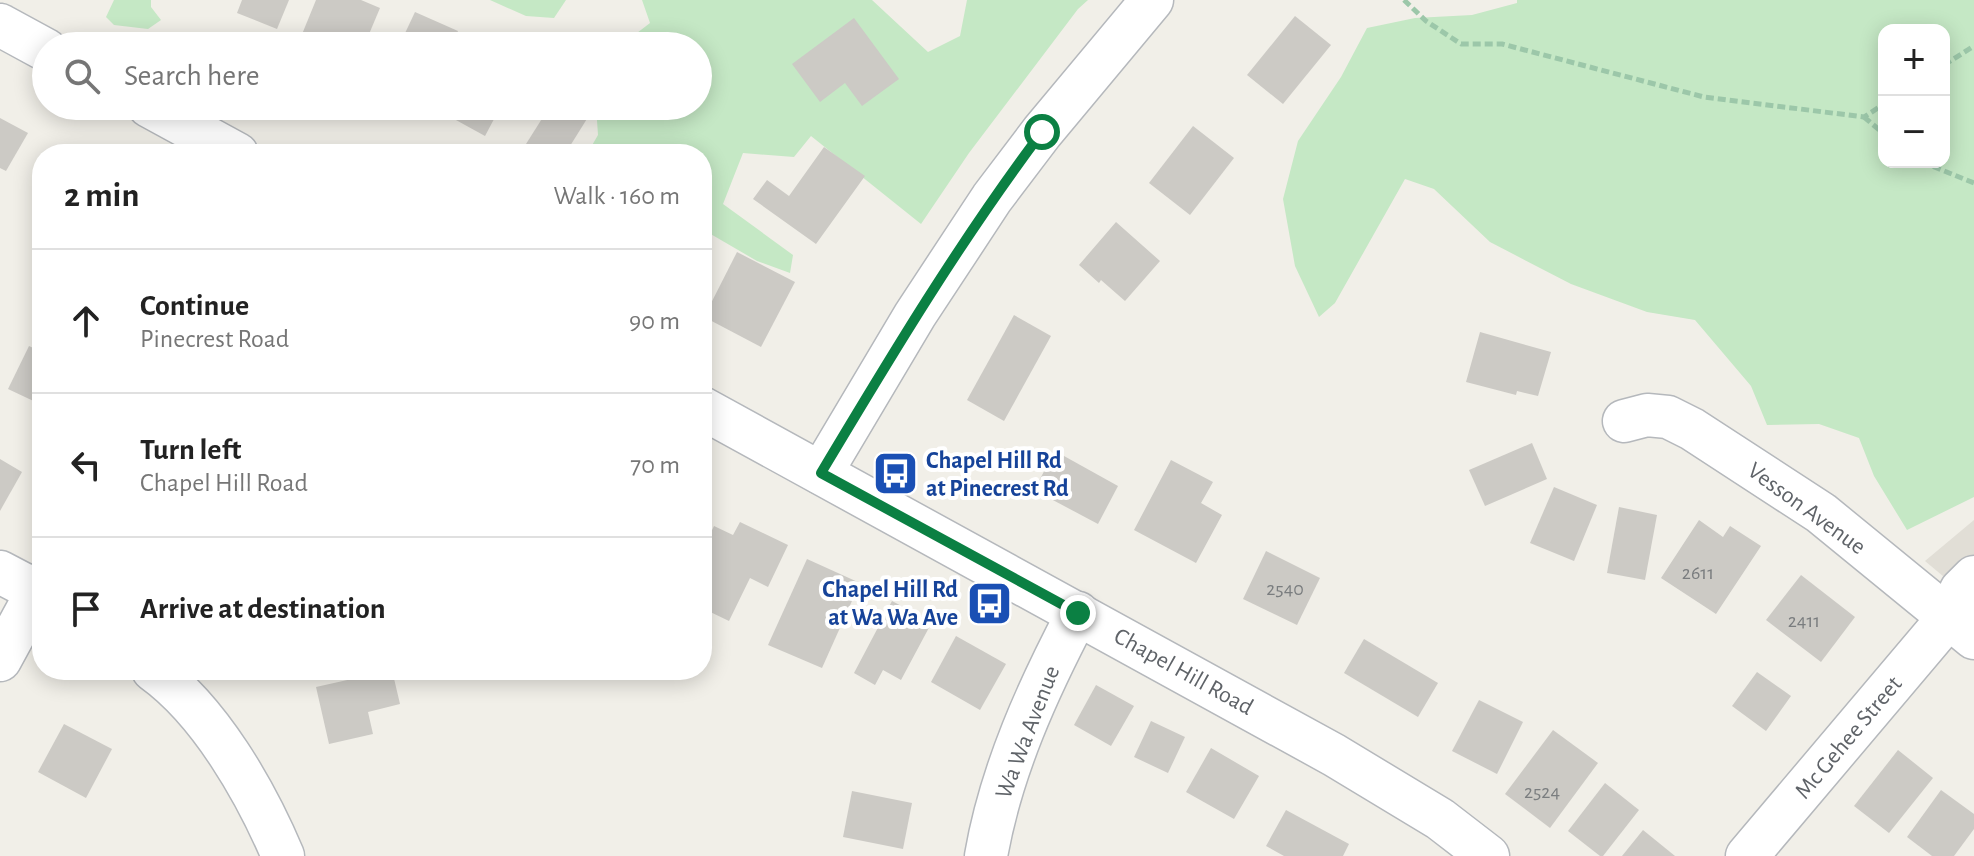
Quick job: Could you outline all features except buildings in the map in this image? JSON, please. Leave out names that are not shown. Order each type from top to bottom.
[{"type":"street","points":[[821,473],[915,315],[992,198],[1042,132],[1152,0]]},
{"type":"street","points":[[0,25],[32,42]]},
{"type":"street","points":[[175,120],[219,144]]},
{"type":"street","name":"Chapel Hill Road","points":[[712,413],[1334,755],[1440,819],[1488,856]]},
{"type":"street","name":"Vesson Avenue","points":[[1624,421],[1647,415],[1668,417],[1692,429],[1821,513],[1962,628]]},
{"type":"street","points":[[0,572],[32,586]]},
{"type":"street","name":"Mc Gehee Street","points":[[1747,856],[1962,628],[1961,590],[1974,577]]},
{"type":"street","points":[[0,660],[32,603]]},
{"type":"street","name":"Wa Wa Avenue","points":[[986,856],[1012,759],[1036,696],[1078,613]]},
{"type":"street","points":[[164,680],[185,698],[222,745],[269,823],[283,856]]},
{"type":"path","points":[[1404,0],[1426,21],[1461,44],[1502,44],[1704,97],[1864,117],[1878,129]]},
{"type":"path","points":[[1950,61],[1974,46]]},
{"type":"path","points":[[1864,117],[1878,108]]},
{"type":"path","points":[[1937,168],[1974,183]]},
{"type":"shaded area","points":[[1974,520],[1974,602],[1925,561]]},
{"type":"green space","points":[[114,0],[151,0],[151,7],[161,20],[148,29],[114,25],[106,17]]},
{"type":"green space","points":[[490,0],[566,0],[554,18],[526,16]]},
{"type":"green space","points":[[642,0],[872,0],[928,52],[960,36],[967,0],[1088,0],[969,153],[921,224],[811,136],[794,157],[743,153],[723,204],[793,255],[790,273],[757,261],[712,235],[712,144],[593,144],[598,135],[597,120],[712,120],[712,32],[638,32],[650,23]]},
{"type":"green space","points":[[1517,0],[1974,0],[1974,497],[1907,530],[1874,476],[1859,438],[1819,424],[1767,425],[1751,386],[1695,320],[1647,312],[1571,284],[1490,242],[1434,189],[1405,179],[1335,303],[1319,317],[1295,266],[1283,199],[1298,141],[1341,77],[1367,28],[1415,18],[1472,15],[1517,3]]},
{"type":"place","name":"Chapel Hill Rd at Pinecrest Rd","points":[[895,474]]},
{"type":"place","name":"Chapel Hill Rd at Wa Wa Ave","points":[[989,603]]},
{"type":"route","points":[[1042,132],[992,198],[915,315],[821,473],[1078,613]]}]
